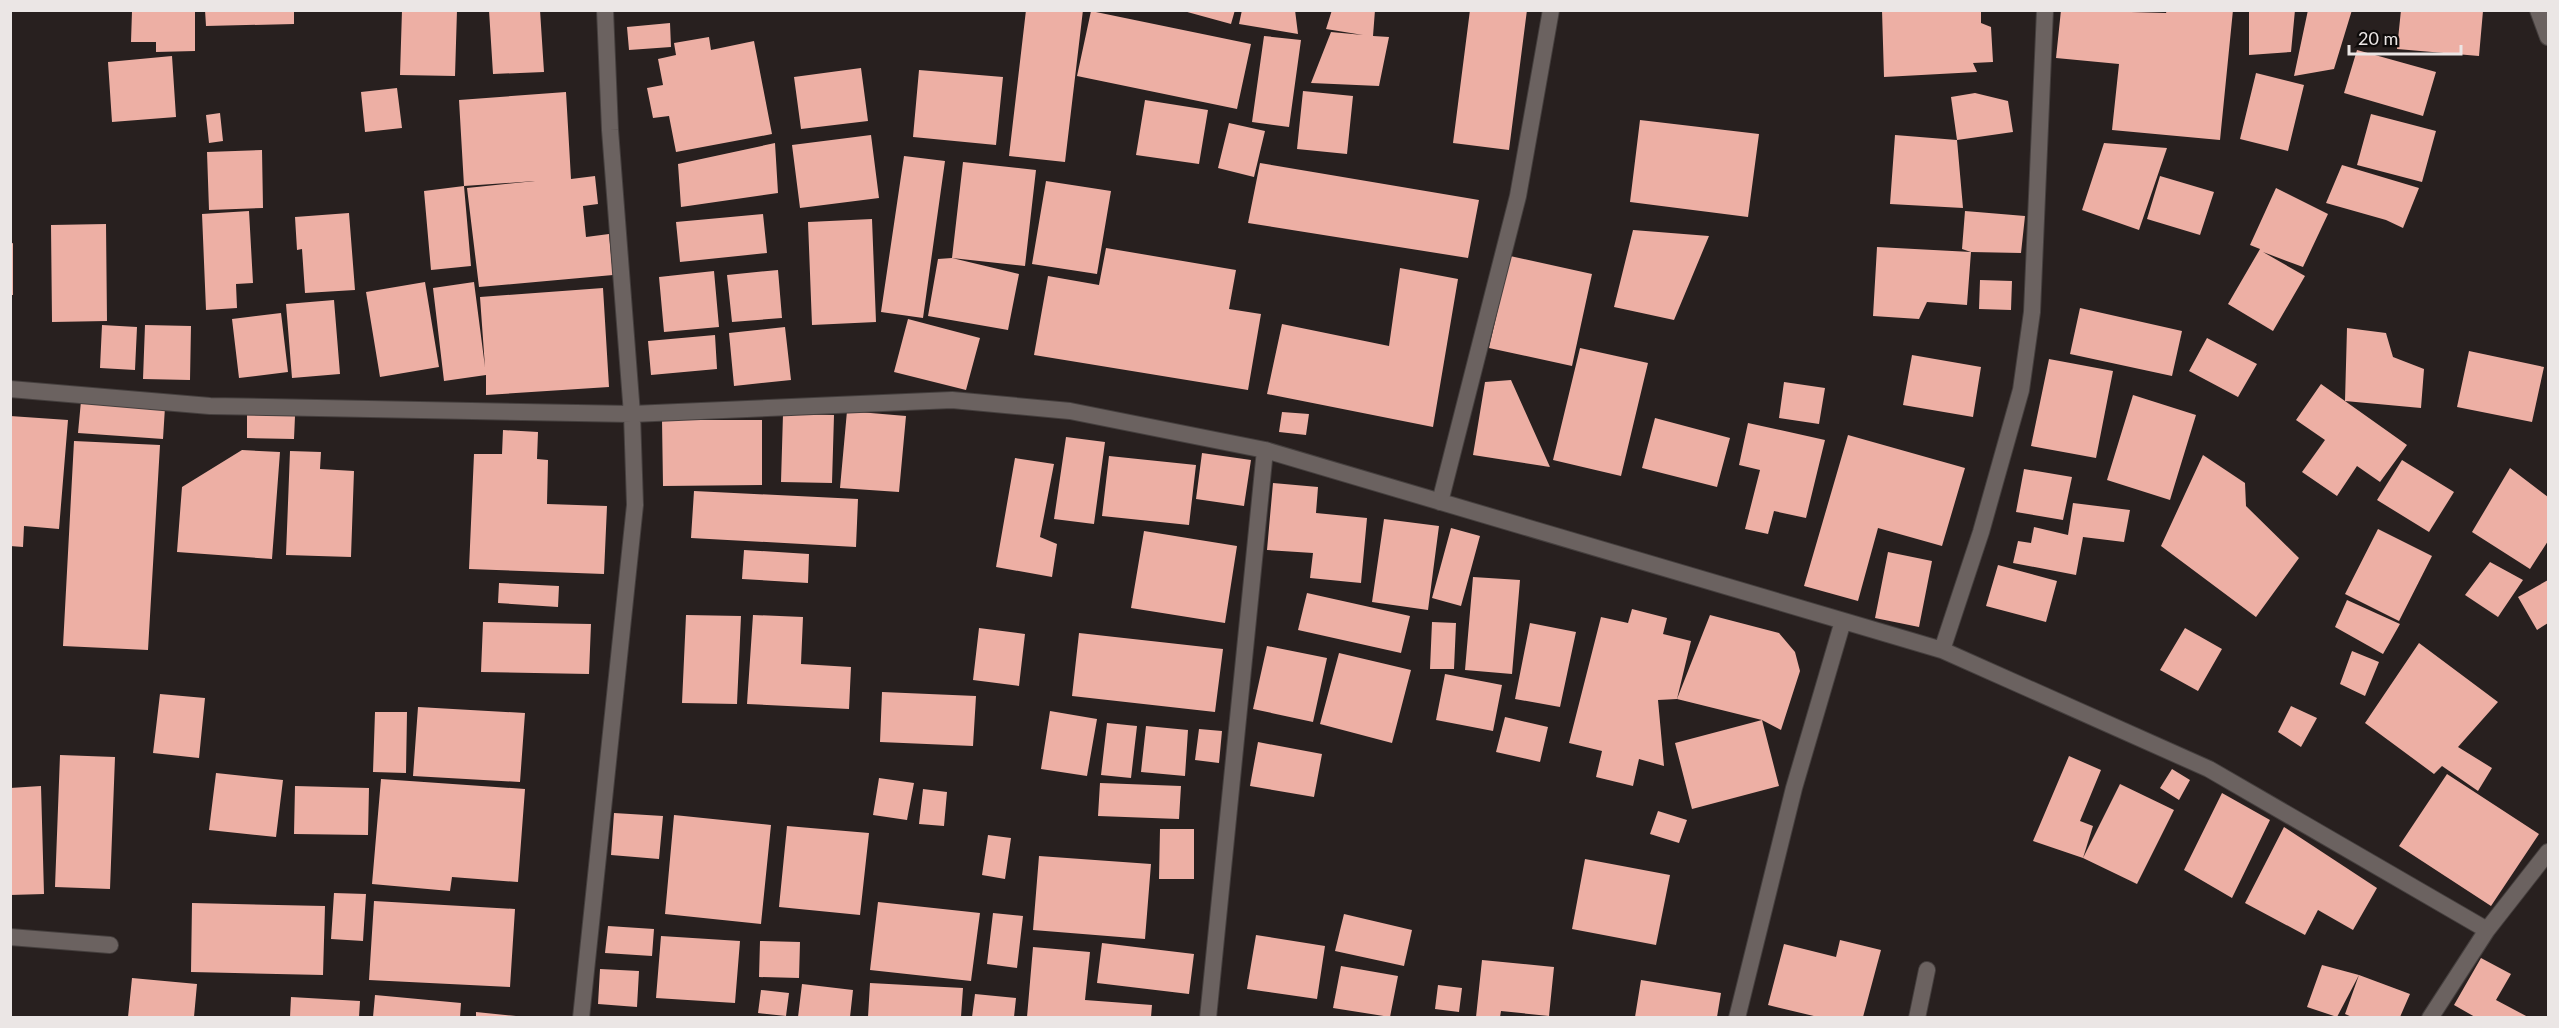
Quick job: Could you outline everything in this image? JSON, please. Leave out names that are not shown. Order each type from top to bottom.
[{"type":"street","points":[[581,1017],[635,505],[632,414],[610,130],[605,10]]},
{"type":"street","points":[[1440,502],[1518,196],[1551,10]]},
{"type":"street","points":[[1942,650],[1981,532],[2021,390],[2032,312],[2044,10]]},
{"type":"street","points":[[2538,10],[2548,38]]},
{"type":"street","points":[[10,389],[210,406],[632,414],[952,400],[1070,411],[1265,450],[1942,650],[2209,769],[2487,930]]},
{"type":"street","points":[[1208,1017],[1265,450]]},
{"type":"street","points":[[1737,1017],[1794,788],[1843,621]]},
{"type":"street","points":[[2430,1017],[2487,930],[2548,852]]},
{"type":"street","points":[[10,937],[110,945]]},
{"type":"street","points":[[1917,1017],[1927,970]]},
{"type":"building","points":[[195,10],[195,51],[156,52],[156,42],[131,42],[132,11]]},
{"type":"building","points":[[205,10],[294,10],[294,24],[206,26]]},
{"type":"building","points":[[402,10],[457,10],[455,76],[400,75]]},
{"type":"building","points":[[489,10],[540,10],[544,72],[493,74]]},
{"type":"building","points":[[1026,10],[1083,10],[1065,162],[1009,156]]},
{"type":"building","points":[[1180,10],[1235,10],[1231,24]]},
{"type":"building","points":[[1242,10],[1295,10],[1298,34],[1239,24]]},
{"type":"building","points":[[1332,10],[1375,10],[1373,36],[1389,37],[1379,86],[1311,83],[1331,32],[1363,35],[1326,29]]},
{"type":"building","points":[[1470,10],[1527,10],[1509,150],[1453,143]]},
{"type":"building","points":[[1882,10],[1981,10],[1981,23],[1991,27],[1993,62],[1973,63],[1977,72],[1884,77]]},
{"type":"building","points":[[2061,10],[2166,13],[2167,10],[2233,10],[2220,140],[2112,130],[2119,64],[2056,58]]},
{"type":"building","points":[[2249,10],[2295,10],[2291,52],[2249,55]]},
{"type":"building","points":[[2308,10],[2352,10],[2334,69],[2294,76]]},
{"type":"building","points":[[2401,10],[2483,11],[2479,56],[2397,49]]},
{"type":"building","points":[[1091,11],[1251,44],[1237,109],[1077,76]]},
{"type":"building","points":[[670,23],[671,47],[629,50],[627,27]]},
{"type":"building","points":[[1264,36],[1301,40],[1289,127],[1252,122]]},
{"type":"building","points":[[709,37],[711,50],[754,41],[772,134],[676,152],[669,116],[653,118],[647,88],[663,85],[658,59],[676,55],[674,43]]},
{"type":"building","points":[[2357,50],[2436,72],[2423,116],[2344,93]]},
{"type":"building","points":[[172,56],[176,117],[112,122],[108,62]]},
{"type":"building","points":[[861,68],[868,121],[801,129],[794,77]]},
{"type":"building","points":[[919,70],[1003,77],[996,145],[913,137]]},
{"type":"building","points":[[2256,73],[2304,85],[2288,151],[2240,139]]},
{"type":"building","points":[[397,88],[402,128],[365,132],[361,92]]},
{"type":"building","points":[[1303,91],[1353,96],[1347,154],[1297,149]]},
{"type":"building","points":[[566,92],[571,179],[595,176],[598,204],[583,206],[586,237],[609,234],[613,275],[479,287],[467,188],[535,181],[464,186],[459,100]]},
{"type":"building","points":[[1975,93],[2008,101],[2013,132],[1957,140],[1951,97]]},
{"type":"building","points":[[1145,100],[1208,110],[1199,164],[1136,155]]},
{"type":"building","points":[[220,113],[223,141],[209,143],[206,115]]},
{"type":"building","points":[[2371,114],[2436,131],[2422,182],[2357,165]]},
{"type":"building","points":[[1640,120],[1759,134],[1748,217],[1630,202]]},
{"type":"building","points":[[1229,123],[1265,131],[1254,177],[1218,168]]},
{"type":"building","points":[[871,135],[879,198],[800,208],[792,145]]},
{"type":"building","points":[[1895,135],[1957,140],[1963,208],[1890,204]]},
{"type":"building","points":[[775,143],[778,193],[681,207],[678,164]]},
{"type":"building","points":[[2104,143],[2167,148],[2139,230],[2082,210]]},
{"type":"building","points":[[262,150],[263,208],[209,210],[207,152]]},
{"type":"building","points":[[904,156],[945,161],[923,318],[881,312]]},
{"type":"building","points":[[963,162],[1036,170],[1025,266],[952,258]]},
{"type":"building","points":[[1260,163],[1479,200],[1468,258],[1248,223]]},
{"type":"building","points":[[2342,165],[2419,188],[2403,228],[2386,220],[2326,203]]},
{"type":"building","points":[[2160,176],[2214,192],[2200,235],[2147,219]]},
{"type":"building","points":[[1046,181],[1111,191],[1097,274],[1032,264]]},
{"type":"building","points":[[464,186],[471,266],[431,270],[424,191]]},
{"type":"building","points":[[2276,188],[2328,214],[2303,267],[2263,252],[2305,276],[2273,331],[2228,304],[2260,249],[2250,245]]},
{"type":"building","points":[[249,211],[253,283],[236,284],[237,308],[206,310],[202,214]]},
{"type":"building","points":[[1965,211],[2025,216],[2021,253],[1971,252],[1962,249]]},
{"type":"building","points":[[349,213],[355,290],[305,293],[302,249],[297,250],[295,217]]},
{"type":"building","points":[[763,214],[767,253],[680,262],[676,222]]},
{"type":"building","points":[[872,219],[876,322],[812,325],[808,222]]},
{"type":"building","points":[[106,224],[107,321],[52,322],[51,225]]},
{"type":"building","points":[[1633,230],[1709,236],[1674,320],[1614,307]]},
{"type":"building","points":[[13,243],[13,295],[10,295],[10,244]]},
{"type":"building","points":[[1877,247],[1971,252],[1967,305],[1927,302],[1919,319],[1873,316]]},
{"type":"building","points":[[1106,248],[1236,270],[1229,309],[1261,314],[1248,390],[1034,355],[1048,276],[1099,285]]},
{"type":"building","points":[[1510,256],[1592,274],[1572,366],[1489,348]]},
{"type":"building","points":[[952,258],[1019,274],[1008,330],[928,316],[938,259]]},
{"type":"building","points":[[1400,268],[1458,279],[1433,427],[1267,394],[1282,324],[1389,346]]},
{"type":"building","points":[[778,270],[782,318],[732,322],[727,275]]},
{"type":"building","points":[[714,271],[719,327],[664,332],[659,277]]},
{"type":"building","points":[[1980,280],[2012,281],[2011,310],[1979,309]]},
{"type":"building","points":[[425,282],[439,367],[380,377],[366,292]]},
{"type":"building","points":[[474,282],[485,367],[480,297],[603,288],[609,387],[486,395],[486,375],[444,381],[433,288]]},
{"type":"building","points":[[334,300],[340,374],[292,378],[286,304]]},
{"type":"building","points":[[2080,308],[2182,331],[2172,376],[2070,354]]},
{"type":"building","points":[[281,313],[288,372],[239,378],[232,319]]},
{"type":"building","points":[[908,319],[980,338],[966,390],[894,372]]},
{"type":"building","points":[[102,325],[137,327],[135,370],[100,368]]},
{"type":"building","points":[[145,325],[191,326],[190,380],[143,379]]},
{"type":"building","points":[[785,327],[791,380],[734,386],[729,333]]},
{"type":"building","points":[[2347,328],[2386,333],[2393,357],[2424,369],[2421,408],[2345,401]]},
{"type":"building","points":[[715,335],[717,369],[651,375],[648,341]]},
{"type":"building","points":[[2207,338],[2257,364],[2238,397],[2189,371]]},
{"type":"building","points":[[1580,348],[1648,363],[1621,476],[1553,460]]},
{"type":"building","points":[[2469,351],[2544,367],[2532,422],[2457,407]]},
{"type":"building","points":[[1912,355],[1981,367],[1973,417],[1903,405]]},
{"type":"building","points":[[2049,359],[2113,371],[2096,458],[2031,446]]},
{"type":"building","points":[[1511,380],[1550,467],[1473,455],[1485,382]]},
{"type":"building","points":[[1784,382],[1825,388],[1819,424],[1779,418]]},
{"type":"building","points":[[2321,384],[2407,445],[2380,482],[2357,466],[2337,496],[2302,472],[2325,440],[2296,420]]},
{"type":"building","points":[[2133,395],[2196,415],[2170,500],[2107,480]]},
{"type":"building","points":[[81,401],[165,407],[163,439],[78,433]]},
{"type":"building","points":[[847,411],[906,416],[899,492],[840,488]]},
{"type":"building","points":[[1282,412],[1309,414],[1306,435],[1279,432]]},
{"type":"building","points":[[247,414],[295,416],[294,439],[247,438]]},
{"type":"building","points":[[783,414],[834,415],[832,483],[781,482]]},
{"type":"building","points":[[10,416],[68,420],[59,529],[24,526],[23,547],[10,546]]},
{"type":"building","points":[[1655,418],[1730,438],[1717,487],[1642,468]]},
{"type":"building","points":[[662,420],[762,420],[762,485],[663,486]]},
{"type":"building","points":[[1748,423],[1825,440],[1806,518],[1774,511],[1768,534],[1745,529],[1760,470],[1739,465]]},
{"type":"building","points":[[503,430],[538,432],[537,459],[548,460],[547,504],[607,506],[604,574],[469,569],[474,454],[502,454]]},
{"type":"building","points":[[1848,435],[1965,468],[1942,546],[1878,528],[1858,601],[1804,586]]},
{"type":"building","points":[[1066,437],[1105,442],[1094,524],[1054,519]]},
{"type":"building","points":[[74,441],[160,445],[148,650],[63,646]]},
{"type":"building","points":[[242,450],[280,452],[272,559],[177,552],[182,487]]},
{"type":"building","points":[[290,451],[321,452],[320,469],[354,471],[351,557],[286,555]]},
{"type":"building","points":[[1202,453],[1251,460],[1244,506],[1196,499]]},
{"type":"building","points":[[2203,455],[2245,483],[2246,506],[2299,558],[2256,617],[2161,546]]},
{"type":"building","points":[[1109,456],[1196,465],[1189,525],[1102,516]]},
{"type":"building","points":[[1015,458],[1054,464],[1040,537],[1057,544],[1052,577],[996,567]]},
{"type":"building","points":[[2402,460],[2454,492],[2429,532],[2377,500]]},
{"type":"building","points":[[2510,468],[2548,497],[2548,541],[2530,569],[2472,532]]},
{"type":"building","points":[[2024,469],[2072,477],[2063,520],[2016,512]]},
{"type":"building","points":[[1273,483],[1318,487],[1316,513],[1367,518],[1361,583],[1310,578],[1313,553],[1267,550]]},
{"type":"building","points":[[694,491],[858,499],[856,547],[691,538]]},
{"type":"building","points":[[2073,503],[2130,510],[2124,542],[2083,537],[2076,575],[2013,563],[2018,541],[2031,543],[2034,527],[2068,535]]},
{"type":"building","points":[[1384,519],[1439,526],[1428,610],[1372,602]]},
{"type":"building","points":[[1451,528],[1480,536],[1461,606],[1432,598]]},
{"type":"building","points":[[2378,529],[2432,556],[2399,621],[2345,594]]},
{"type":"building","points":[[1144,531],[1237,546],[1225,623],[1131,608]]},
{"type":"building","points":[[744,550],[809,554],[808,583],[742,579]]},
{"type":"building","points":[[1888,552],[1932,561],[1919,627],[1875,618]]},
{"type":"building","points":[[2490,562],[2523,580],[2498,617],[2465,595]]},
{"type":"building","points":[[1998,565],[2057,581],[2046,622],[1986,606]]},
{"type":"building","points":[[1473,577],[1520,580],[1512,674],[1465,670]]},
{"type":"building","points":[[2548,580],[2548,623],[2537,630],[2518,597]]},
{"type":"building","points":[[499,583],[559,586],[558,607],[498,603]]},
{"type":"building","points":[[1307,593],[1410,616],[1401,653],[1298,630]]},
{"type":"building","points":[[2347,600],[2400,624],[2383,654],[2335,627]]},
{"type":"building","points":[[1632,609],[1667,618],[1663,634],[1691,641],[1677,699],[1658,700],[1664,766],[1639,759],[1633,786],[1596,777],[1602,751],[1569,743],[1601,617],[1628,623]]},
{"type":"building","points":[[686,615],[741,616],[737,704],[682,703]]},
{"type":"building","points":[[753,615],[803,617],[801,664],[851,667],[849,709],[747,704]]},
{"type":"building","points":[[1710,615],[1779,633],[1795,652],[1800,671],[1781,730],[1762,720],[1677,699]]},
{"type":"building","points":[[483,622],[591,624],[589,674],[481,672]]},
{"type":"building","points":[[1432,622],[1456,623],[1454,669],[1430,669]]},
{"type":"building","points":[[1530,623],[1576,632],[1560,707],[1515,699]]},
{"type":"building","points":[[979,628],[1025,634],[1019,686],[973,680]]},
{"type":"building","points":[[2185,628],[2222,649],[2198,691],[2160,670]]},
{"type":"building","points":[[1079,633],[1223,649],[1215,712],[1072,696]]},
{"type":"building","points":[[2419,643],[2498,702],[2458,747],[2492,768],[2478,791],[2442,766],[2434,774],[2365,723]]},
{"type":"building","points":[[1267,646],[1327,658],[1313,722],[1253,709]]},
{"type":"building","points":[[2352,651],[2379,662],[2365,696],[2340,684]]},
{"type":"building","points":[[1339,653],[1411,670],[1392,743],[1320,724]]},
{"type":"building","points":[[1445,674],[1502,685],[1493,731],[1436,720]]},
{"type":"building","points":[[882,692],[976,696],[973,746],[880,742]]},
{"type":"building","points":[[160,694],[205,698],[199,758],[153,753]]},
{"type":"building","points":[[2291,706],[2317,718],[2301,747],[2278,732]]},
{"type":"building","points":[[418,707],[525,713],[520,782],[413,776]]},
{"type":"building","points":[[1050,711],[1097,719],[1087,776],[1041,769]]},
{"type":"building","points":[[375,712],[407,712],[406,773],[373,772]]},
{"type":"building","points":[[1505,717],[1548,727],[1540,762],[1496,752]]},
{"type":"building","points":[[1762,720],[1779,786],[1692,809],[1675,743]]},
{"type":"building","points":[[1107,723],[1137,726],[1131,778],[1101,775]]},
{"type":"building","points":[[1146,726],[1188,730],[1185,776],[1141,772]]},
{"type":"building","points":[[1199,729],[1222,731],[1219,763],[1195,760]]},
{"type":"building","points":[[1258,742],[1322,754],[1314,797],[1250,786]]},
{"type":"building","points":[[60,755],[115,757],[110,889],[55,887]]},
{"type":"building","points":[[2069,756],[2101,770],[2080,821],[2093,826],[2083,858],[2033,841]]},
{"type":"building","points":[[2172,769],[2190,780],[2179,800],[2160,788]]},
{"type":"building","points":[[216,773],[283,780],[276,837],[209,830]]},
{"type":"building","points":[[2447,774],[2539,834],[2491,906],[2399,846]]},
{"type":"building","points":[[879,778],[914,783],[907,820],[873,815]]},
{"type":"building","points":[[381,779],[525,789],[518,882],[452,877],[450,891],[372,884]]},
{"type":"building","points":[[1100,783],[1181,786],[1179,819],[1098,816]]},
{"type":"building","points":[[2120,784],[2174,810],[2137,884],[2083,858]]},
{"type":"building","points":[[41,786],[44,894],[10,895],[10,788]]},
{"type":"building","points":[[295,786],[369,788],[368,835],[294,834]]},
{"type":"building","points":[[923,789],[947,792],[944,826],[919,824]]},
{"type":"building","points":[[2222,793],[2270,820],[2232,898],[2184,870]]},
{"type":"building","points":[[1658,811],[1687,820],[1679,843],[1650,834]]},
{"type":"building","points":[[614,813],[663,816],[659,859],[611,855]]},
{"type":"building","points":[[674,815],[771,825],[761,924],[665,914]]},
{"type":"building","points":[[787,826],[869,833],[860,915],[779,907]]},
{"type":"building","points":[[2284,827],[2377,888],[2353,930],[2318,910],[2305,935],[2245,903]]},
{"type":"building","points":[[1160,829],[1194,829],[1194,879],[1159,879]]},
{"type":"building","points":[[988,835],[1011,838],[1005,879],[982,875]]},
{"type":"building","points":[[1039,856],[1151,864],[1145,939],[1033,930]]},
{"type":"building","points":[[1585,859],[1670,875],[1656,945],[1572,929]]},
{"type":"building","points":[[334,893],[366,894],[363,941],[331,939]]},
{"type":"building","points":[[374,901],[515,909],[510,987],[369,980]]},
{"type":"building","points":[[878,902],[980,913],[971,981],[870,970]]},
{"type":"building","points":[[192,903],[325,906],[323,975],[191,972]]},
{"type":"building","points":[[993,913],[1023,916],[1017,968],[987,964]]},
{"type":"building","points":[[1344,914],[1412,930],[1404,966],[1335,951]]},
{"type":"building","points":[[608,926],[654,929],[652,956],[605,953]]},
{"type":"building","points":[[1256,935],[1325,946],[1317,999],[1247,989]]},
{"type":"building","points":[[661,936],[740,941],[735,1003],[656,998]]},
{"type":"building","points":[[1840,940],[1881,950],[1863,1017],[1818,1017],[1768,1005],[1784,944],[1836,957]]},
{"type":"building","points":[[760,941],[800,942],[799,978],[759,977]]},
{"type":"building","points":[[1102,943],[1194,954],[1189,994],[1097,983]]},
{"type":"building","points":[[1033,947],[1090,952],[1085,1000],[1152,1005],[1151,1017],[1027,1017]]},
{"type":"building","points":[[2481,958],[2511,974],[2496,1000],[2528,1017],[2475,1017],[2454,1005]]},
{"type":"building","points":[[1482,960],[1554,967],[1549,1016],[1501,1011],[1500,1017],[1476,1017]]},
{"type":"building","points":[[2322,965],[2359,975],[2337,1017],[2307,1007]]},
{"type":"building","points":[[1341,966],[1398,976],[1390,1017],[1333,1008]]},
{"type":"building","points":[[600,969],[639,971],[637,1007],[598,1004]]},
{"type":"building","points":[[2359,975],[2410,994],[2400,1017],[2352,1017],[2345,1014]]},
{"type":"building","points":[[132,978],[197,984],[194,1017],[128,1017]]},
{"type":"building","points":[[1641,980],[1721,993],[1717,1017],[1635,1017]]},
{"type":"building","points":[[870,983],[963,988],[961,1017],[868,1017]]},
{"type":"building","points":[[802,984],[853,990],[850,1017],[798,1017]]},
{"type":"building","points":[[1438,985],[1462,988],[1459,1012],[1435,1009]]},
{"type":"building","points":[[761,990],[789,993],[786,1016],[758,1013]]},
{"type":"building","points":[[975,994],[1016,998],[1014,1017],[972,1017]]},
{"type":"building","points":[[375,995],[461,1003],[460,1017],[373,1017]]},
{"type":"building","points":[[291,997],[360,1001],[359,1017],[290,1017]]},
{"type":"building","points":[[476,1012],[516,1016],[516,1017],[476,1017]]}]
